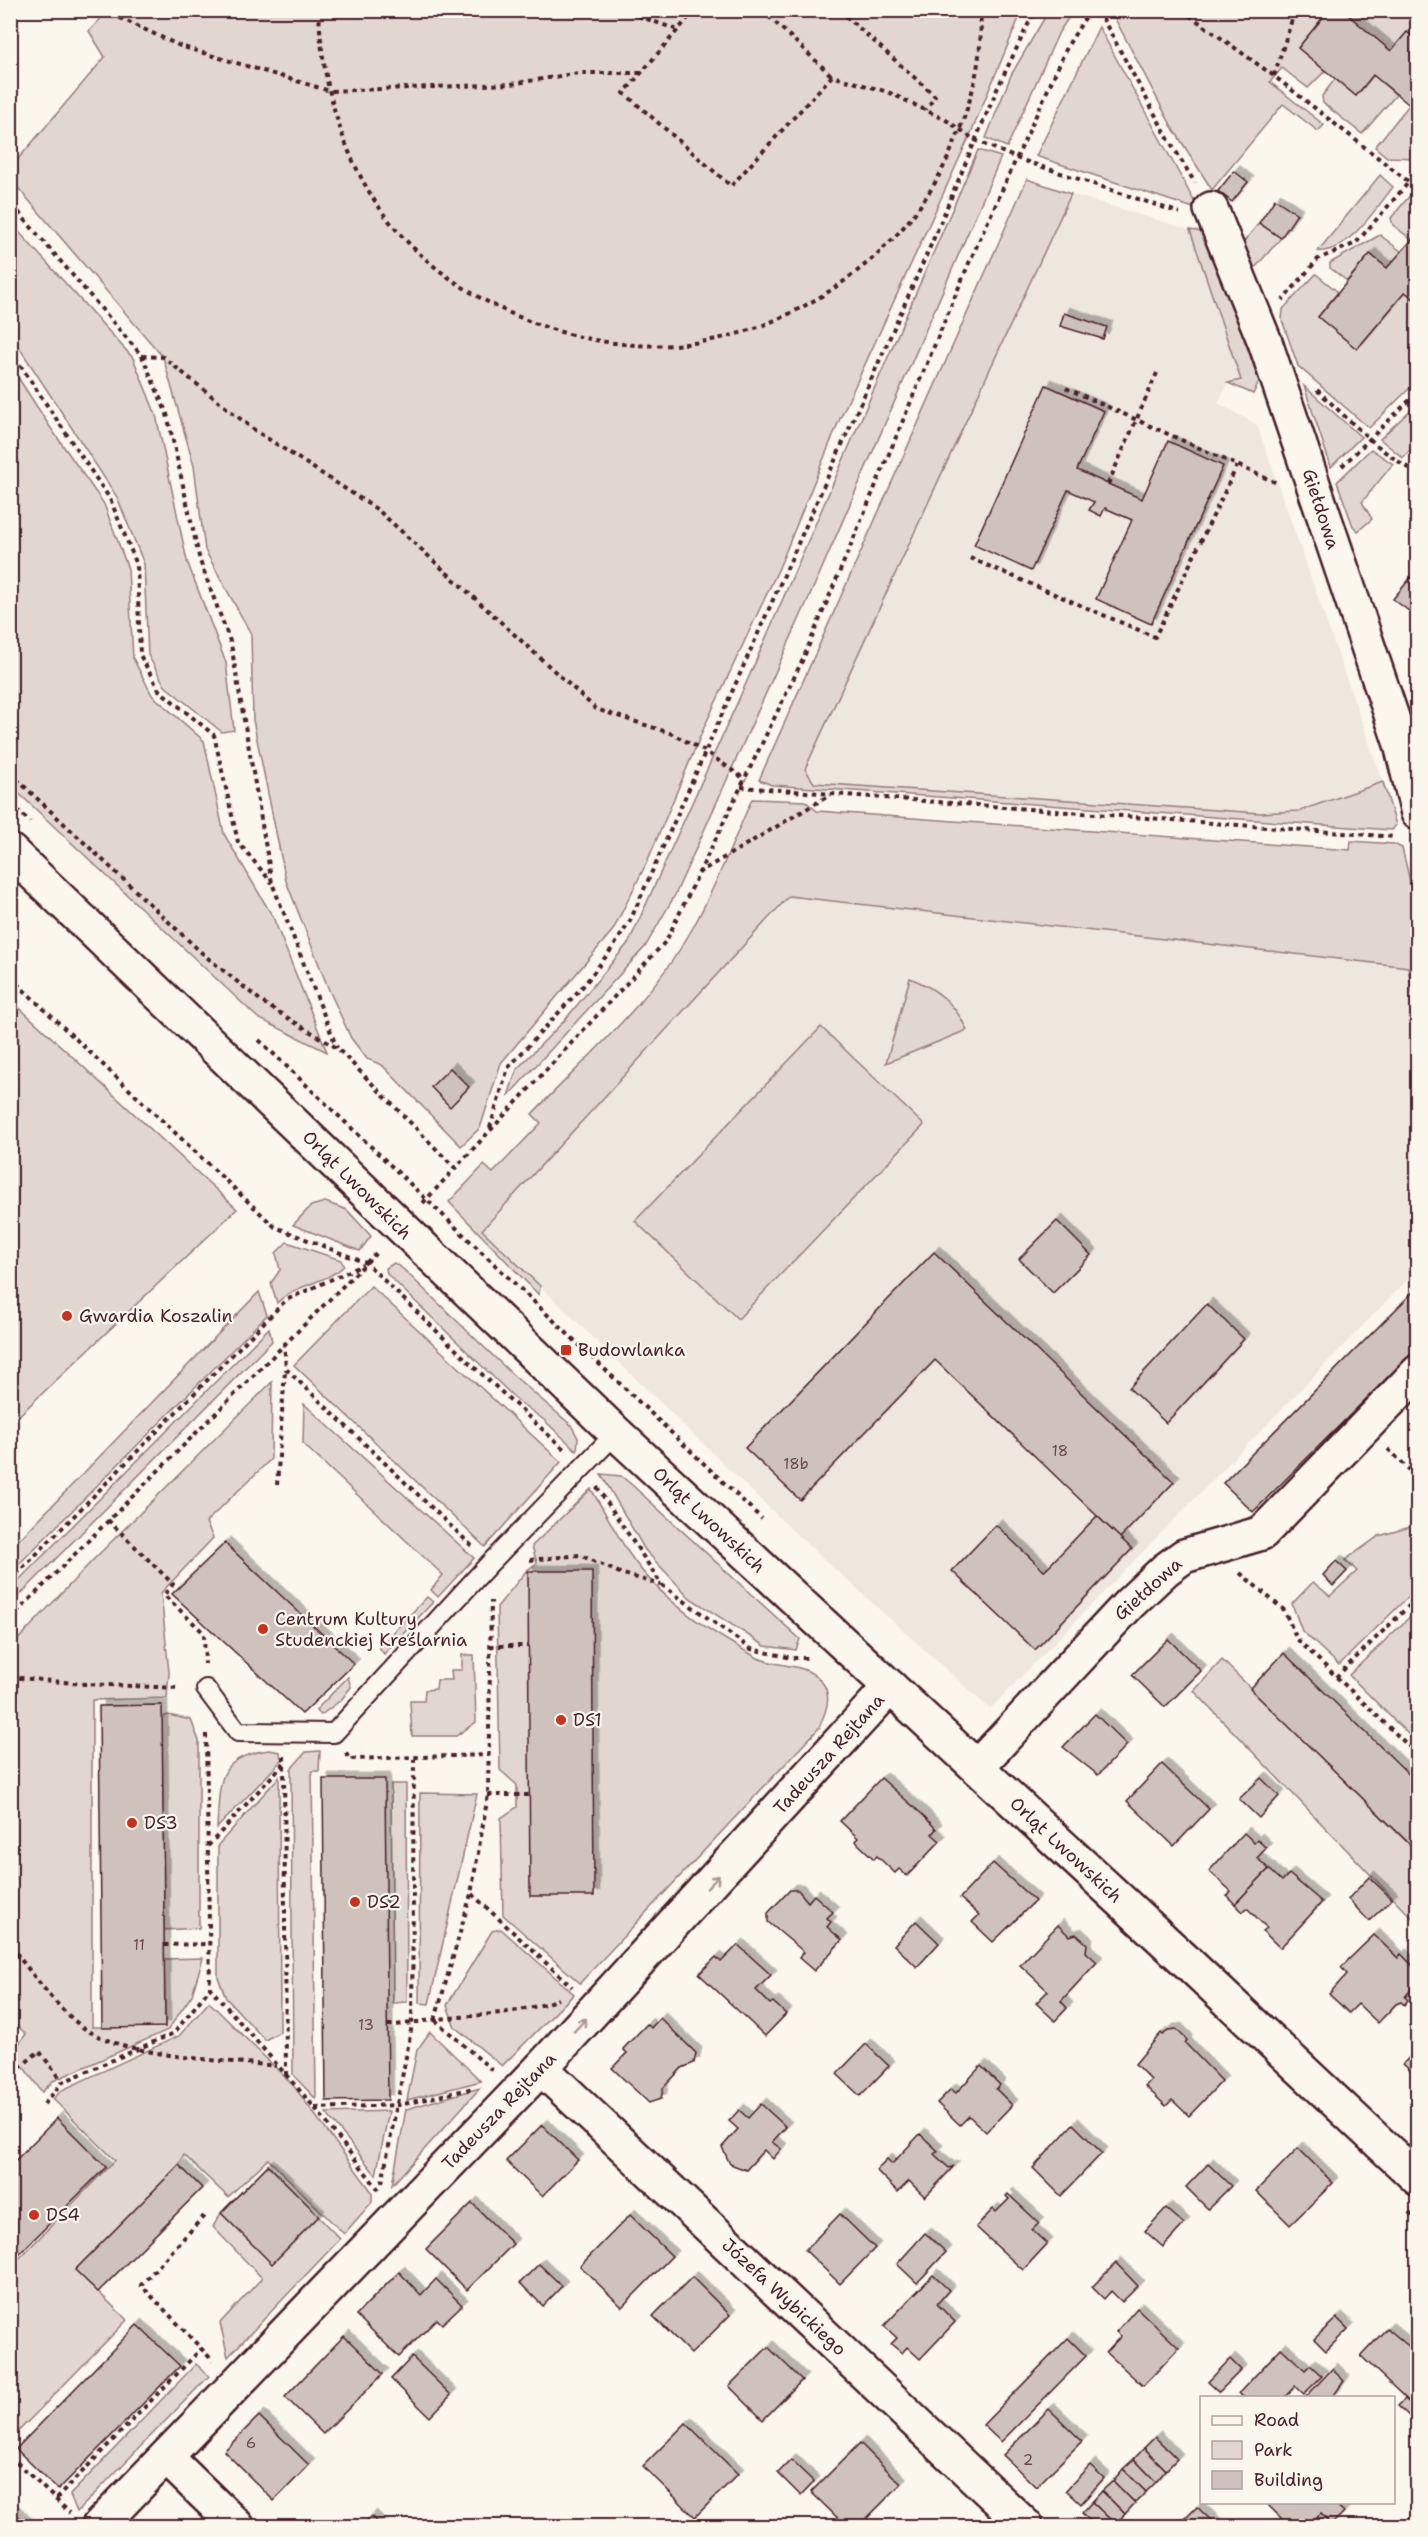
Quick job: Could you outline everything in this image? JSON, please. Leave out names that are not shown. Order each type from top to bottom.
[{"type":"street","name":"Giełdowa","points":[[1214,217],[1265,342],[1401,744],[1412,825]]},
{"type":"street","name":"Orląt Lwowskich","points":[[10,851],[616,1433],[1418,2179]]},
{"type":"street","name":"Giełdowa","points":[[977,1767],[1136,1597],[1184,1556],[1262,1533],[1418,1372]]},
{"type":"street","name":"Tadeusza Rejtana","points":[[86,2520],[166,2458],[541,2068],[890,1687]]},
{"type":"street","name":"Józefa Wybickiego","points":[[541,2068],[1026,2526]]},
{"type":"street","points":[[166,2458],[237,2526]]},
{"type":"lane","points":[[206,1689],[238,1732],[334,1733],[490,1563],[616,1433]]},
{"type":"path","points":[[103,10],[180,46],[330,91],[511,84],[579,73],[641,73]]},
{"type":"path","points":[[319,10],[320,40],[330,91],[356,166],[374,200],[399,233],[435,267],[461,287],[503,310],[545,326],[603,341],[659,345],[706,341],[765,324],[814,302],[854,274],[890,243],[925,203],[969,107],[978,67],[980,10]]},
{"type":"path","points":[[621,10],[678,30]]},
{"type":"path","points":[[695,10],[624,93],[731,186],[832,75]]},
{"type":"path","points":[[762,10],[832,75],[888,92],[926,110],[975,140],[1016,158],[1214,217]]},
{"type":"path","points":[[839,10],[935,96],[926,110]]},
{"type":"path","points":[[489,1131],[508,1068],[584,984],[614,946],[630,921],[930,247],[975,140],[1035,10]]},
{"type":"path","points":[[426,1199],[666,941],[803,659],[969,263],[1068,45],[1090,10]]},
{"type":"path","points":[[1098,10],[1168,140],[1214,217]]},
{"type":"path","points":[[1182,10],[1274,76],[1409,182],[1356,243],[1318,259],[1276,309]]},
{"type":"path","points":[[1274,76],[1295,10]]},
{"type":"path","points":[[10,196],[20,214],[142,356],[167,414],[200,561],[231,644],[273,883],[337,1048]]},
{"type":"path","points":[[10,350],[110,499],[137,565],[140,655],[159,690],[214,735],[238,842],[273,883]]},
{"type":"path","points":[[142,356],[163,357],[254,429],[378,510],[596,709],[670,733],[705,751],[746,780]]},
{"type":"path","points":[[1108,484],[1157,373]]},
{"type":"path","points":[[1314,386],[1370,439],[1401,464],[1418,473]]},
{"type":"path","points":[[1066,388],[1237,466],[1316,494],[1418,392]]},
{"type":"path","points":[[970,558],[1155,637],[1237,466]]},
{"type":"path","points":[[10,773],[204,955],[266,1004],[337,1048],[455,1167]]},
{"type":"path","points":[[741,788],[1412,825]]},
{"type":"path","points":[[698,873],[831,794]]},
{"type":"path","points":[[10,977],[275,1227],[366,1263]]},
{"type":"path","points":[[10,1618],[366,1263]]},
{"type":"path","points":[[10,1581],[286,1300],[366,1263]]},
{"type":"path","points":[[277,1485],[285,1369]]},
{"type":"path","points":[[1365,1426],[1418,1478]]},
{"type":"path","points":[[108,1520],[173,1584],[164,1595],[204,1633],[210,1988],[315,2108],[385,2198]]},
{"type":"path","points":[[1210,1548],[1284,1610],[1297,1640],[1418,1755]]},
{"type":"path","points":[[490,1563],[580,1555],[620,1573],[662,1585]]},
{"type":"path","points":[[1336,1677],[1418,1597]]},
{"type":"path","points":[[490,1646],[529,1646]]},
{"type":"path","points":[[10,1677],[84,1684],[206,1689]]},
{"type":"path","points":[[284,1732],[286,2077]]},
{"type":"path","points":[[334,1733],[349,1759],[489,1755]]},
{"type":"path","points":[[380,2193],[399,2105],[412,2025],[414,1758]]},
{"type":"path","points":[[207,1847],[284,1763]]},
{"type":"path","points":[[488,1795],[530,1795]]},
{"type":"path","points":[[388,2025],[412,2025],[546,2004],[577,1991],[471,1894]]},
{"type":"path","points":[[164,1945],[209,1944]]},
{"type":"path","points":[[10,1946],[63,2009],[91,2033],[138,2049],[277,2066]]},
{"type":"path","points":[[44,2104],[63,2082],[174,2033],[210,1988]]},
{"type":"path","points":[[435,2020],[495,2073]]},
{"type":"path","points":[[13,2074],[39,2051],[63,2082]]},
{"type":"path","points":[[315,2108],[399,2105],[480,2086]]},
{"type":"path","points":[[204,2216],[141,2285],[236,2383]]},
{"type":"path","points":[[56,2499],[201,2349]]},
{"type":"path","points":[[10,2457],[56,2499],[86,2520]]},
{"type":"shaded area","points":[[1071,194],[1190,230],[1241,380],[1228,383],[1218,403],[1257,425],[1383,782],[1299,811],[1260,813],[813,783],[805,769]]},
{"type":"shaded area","points":[[789,896],[1408,967],[1418,1018],[1417,1270],[990,1709],[796,1534],[482,1230]]},
{"type":"green space","points":[[141,10],[1022,11],[971,133],[839,421],[779,568],[706,723],[647,862],[613,930],[501,1063],[480,1128],[461,1146],[382,1065],[367,1059],[351,1038],[329,990],[286,881],[253,720],[251,634],[205,550],[194,466],[163,357],[14,183],[13,165],[105,57],[89,31],[108,11],[136,11],[139,13]]},
{"type":"green space","points":[[1049,10],[1073,11],[1059,32],[1007,147],[986,138],[1011,75]]},
{"type":"green space","points":[[1111,11],[1329,11],[1298,48],[1325,71],[1308,88],[1282,68],[1270,82],[1324,125],[1318,131],[1283,104],[1212,190],[1171,125]]},
{"type":"green space","points":[[1342,11],[1417,11],[1417,41],[1407,32],[1391,51]]},
{"type":"green space","points":[[1099,27],[1199,210],[1036,156]]},
{"type":"green space","points":[[1373,75],[1396,95],[1362,134],[1323,103],[1322,96],[1335,79],[1356,96]]},
{"type":"green space","points":[[1409,105],[1417,112],[1417,158],[1387,157],[1375,147]]},
{"type":"green space","points":[[978,150],[1001,157],[820,573],[675,895],[645,947],[508,1096],[517,1069],[564,1021],[629,942],[748,679]]},
{"type":"green space","points":[[1380,175],[1393,187],[1370,217],[1340,245],[1329,250],[1318,251]]},
{"type":"green space","points":[[1027,179],[1071,194],[805,769],[814,783],[1260,813],[1299,811],[1383,782],[1396,825],[1392,830],[772,785],[759,780]]},
{"type":"green space","points":[[1417,187],[1417,233],[1412,240],[1393,225],[1391,218]]},
{"type":"green space","points":[[10,222],[133,358],[156,415],[187,561],[226,663],[234,730],[222,732],[165,686],[148,655],[144,564],[117,497],[11,335]]},
{"type":"green space","points":[[1259,223],[1281,238],[1254,269],[1242,244]]},
{"type":"green space","points":[[1190,230],[1207,233],[1259,381],[1253,394],[1228,383],[1241,380]]},
{"type":"green space","points":[[1380,235],[1402,252],[1387,268],[1370,254],[1347,281],[1330,268],[1330,263]]},
{"type":"green space","points":[[1316,274],[1338,292],[1318,317],[1357,349],[1405,292],[1417,302],[1417,381],[1369,428],[1298,366],[1282,320],[1283,309]]},
{"type":"green space","points":[[10,365],[104,504],[128,569],[133,658],[152,695],[204,741],[224,834],[273,917],[327,1052],[258,1018],[11,786]]},
{"type":"green space","points":[[1304,386],[1361,437],[1331,467]]},
{"type":"green space","points":[[1417,404],[1417,442],[1403,458],[1380,439]]},
{"type":"green space","points":[[1371,449],[1393,464],[1362,502],[1372,519],[1358,531],[1353,526],[1337,482]]},
{"type":"green space","points":[[752,799],[805,801],[817,811],[1350,850],[1351,841],[1394,844],[1402,848],[1417,910],[1417,1018],[1408,967],[789,896],[482,1230],[540,1286],[539,1295],[449,1202],[484,1165],[493,1173],[541,1123],[532,1114],[622,1023],[663,974],[705,905]]},
{"type":"green space","points":[[910,978],[929,987],[944,998],[957,1012],[967,1030],[886,1063]]},
{"type":"green space","name":"Gwardia Koszalin","points":[[10,999],[237,1209],[11,1423],[10,1423]]},
{"type":"green space","points":[[821,1027],[924,1125],[738,1319],[635,1221]]},
{"type":"green space","points":[[325,1202],[347,1210],[371,1236],[360,1251],[293,1225],[311,1206]]},
{"type":"green space","points":[[287,1242],[341,1260],[344,1266],[328,1277],[292,1292],[277,1303],[271,1283],[280,1270],[276,1253]]},
{"type":"green space","points":[[394,1263],[513,1375],[571,1425],[578,1438],[577,1451],[544,1420],[517,1400],[387,1274],[386,1268]]},
{"type":"green space","points":[[371,1286],[561,1462],[485,1547],[294,1365]]},
{"type":"green space","points":[[259,1292],[267,1315],[11,1572],[11,1548]]},
{"type":"green space","points":[[269,1328],[272,1341],[11,1604],[11,1588]]},
{"type":"green space","points":[[272,1382],[271,1459],[206,1522],[213,1538],[161,1593],[169,1673],[167,1698],[92,1700],[92,2027],[165,2027],[164,1959],[203,1958],[192,1995],[168,2030],[53,2081],[42,2092],[16,2057],[15,2049],[26,2034],[11,2020],[11,1647],[92,1561]]},
{"type":"green space","points":[[304,1404],[474,1558],[438,1597],[431,1590],[443,1575],[303,1444]]},
{"type":"green space","points":[[601,1474],[621,1476],[632,1485],[800,1639],[796,1650],[765,1646],[690,1598],[645,1550]]},
{"type":"green space","points":[[591,1489],[628,1552],[670,1600],[721,1637],[758,1658],[799,1668],[815,1675],[825,1687],[828,1699],[819,1728],[580,1983],[503,1915],[501,1818],[517,1807],[517,1785],[500,1770],[497,1607],[527,1570],[537,1563],[532,1546]]},
{"type":"green space","points":[[1417,1525],[1417,1588],[1339,1665],[1302,1631],[1292,1604],[1313,1582],[1330,1596],[1357,1571],[1345,1560],[1379,1536]]},
{"type":"green space","points":[[427,1597],[433,1602],[384,1654],[379,1647]]},
{"type":"green space","points":[[1417,1610],[1417,1743],[1349,1675]]},
{"type":"green space","points":[[462,1655],[474,1655],[476,1722],[456,1736],[412,1736],[410,1701],[424,1701],[425,1690],[436,1689],[437,1680],[452,1680],[451,1670],[462,1670]]},
{"type":"green space","points":[[1222,1660],[1417,1852],[1417,1923],[1194,1691]]},
{"type":"green space","points":[[348,1677],[351,1687],[341,1700],[321,1715],[316,1710]]},
{"type":"green space","points":[[168,1715],[191,1720],[199,1741],[199,1928],[164,1930],[162,1717]]},
{"type":"green space","points":[[269,1750],[280,1752],[281,1761],[217,1828],[221,1785],[230,1765],[252,1753]]},
{"type":"green space","points":[[320,1751],[319,1771],[312,1771],[316,2099],[293,2075],[291,1769],[306,1752]]},
{"type":"green space","points":[[279,1777],[280,2032],[265,2040],[226,1998],[218,1977],[218,1845]]},
{"type":"green space","points":[[391,1784],[406,1784],[407,2002],[393,2003]]},
{"type":"green space","points":[[420,1793],[477,1794],[429,2004],[419,2003]]},
{"type":"green space","points":[[501,1929],[574,1994],[502,2066],[455,2027],[447,2005],[492,1931]]},
{"type":"green space","points":[[209,2002],[293,2085],[372,2192],[372,2202],[344,2234],[268,2159],[228,2197],[184,2155],[179,2165],[76,2270],[127,2320],[11,2439],[11,2267],[115,2160],[53,2099],[62,2090],[179,2036]]},
{"type":"green space","points":[[430,2032],[481,2081],[407,2100],[417,2050]]},
{"type":"green space","points":[[480,2088],[392,2185],[406,2109]]},
{"type":"green space","points":[[389,2111],[376,2175],[326,2113]]},
{"type":"green space","points":[[268,2165],[340,2239],[228,2357],[220,2323],[262,2278],[213,2227],[221,2213]]},
{"type":"green space","points":[[196,2364],[209,2376],[77,2512],[70,2495]]},
{"type":"building","points":[[1329,10],[1342,10],[1391,51],[1407,32],[1418,41],[1418,112],[1373,75],[1356,96],[1298,48]]},
{"type":"building","points":[[1234,171],[1248,182],[1232,202],[1218,191]]},
{"type":"building","points":[[1275,199],[1297,214],[1281,238],[1259,223]]},
{"type":"building","points":[[1418,233],[1418,302],[1405,292],[1357,349],[1318,317],[1370,254],[1387,268]]},
{"type":"building","points":[[1064,313],[1107,327],[1103,339],[1060,326]]},
{"type":"building","points":[[1046,385],[1104,411],[1077,470],[1142,499],[1168,441],[1223,466],[1151,624],[1096,599],[1132,520],[1105,508],[1101,516],[1089,510],[1094,502],[1068,490],[1031,571],[974,545]]},
{"type":"building","points":[[1418,569],[1418,618],[1393,599]]},
{"type":"building","points":[[450,1068],[469,1087],[450,1107],[431,1087]]},
{"type":"building","points":[[1057,1221],[1091,1255],[1053,1293],[1019,1259]]},
{"type":"building","points":[[934,1252],[1174,1482],[1120,1538],[935,1360],[800,1500],[745,1448]]},
{"type":"building","points":[[1418,1287],[1418,1347],[1253,1512],[1223,1483]]},
{"type":"building","points":[[1207,1304],[1244,1339],[1166,1423],[1129,1388]]},
{"type":"building","points":[[1097,1516],[1132,1549],[1035,1650],[952,1571],[996,1525],[1044,1571]]},
{"type":"building","name":"Centrum Kultury Studenckiej Kreślarnia","points":[[225,1543],[354,1664],[302,1714],[172,1594]]},
{"type":"building","points":[[1336,1561],[1347,1571],[1333,1586],[1323,1575]]},
{"type":"building","name":"DS1","points":[[528,1571],[592,1571],[594,1896],[530,1896]]},
{"type":"building","points":[[1168,1639],[1201,1671],[1165,1707],[1132,1675]]},
{"type":"building","points":[[1284,1653],[1418,1783],[1418,1852],[1250,1689]]},
{"type":"building","name":"DS3","points":[[162,1705],[165,2027],[102,2028],[99,1706]]},
{"type":"building","points":[[1095,1714],[1127,1745],[1098,1775],[1063,1747]]},
{"type":"building","points":[[1162,1764],[1209,1809],[1174,1846],[1127,1801]]},
{"type":"building","points":[[881,1778],[924,1816],[936,1829],[932,1834],[940,1841],[907,1876],[899,1869],[895,1873],[877,1856],[874,1859],[855,1841],[858,1838],[840,1821]]},
{"type":"building","points":[[1261,1778],[1279,1796],[1259,1818],[1239,1799]]},
{"type":"building","name":"DS2","points":[[323,1779],[385,1779],[388,2100],[326,2101]]},
{"type":"building","points":[[1244,1833],[1254,1842],[1257,1839],[1266,1848],[1257,1858],[1269,1869],[1235,1904],[1227,1896],[1231,1891],[1209,1871]]},
{"type":"building","points":[[993,1863],[1035,1901],[993,1942],[972,1922],[979,1915],[960,1898]]},
{"type":"building","points":[[1269,1869],[1282,1881],[1289,1874],[1322,1902],[1280,1948],[1263,1931],[1267,1928],[1247,1908],[1243,1912],[1235,1904]]},
{"type":"building","points":[[1369,1877],[1392,1899],[1369,1921],[1348,1899]]},
{"type":"building","points":[[790,1890],[798,1890],[808,1902],[814,1895],[833,1912],[827,1918],[831,1922],[827,1927],[842,1940],[814,1971],[799,1958],[804,1952],[768,1922],[768,1913]]},
{"type":"building","points":[[916,1921],[939,1943],[917,1967],[894,1945]]},
{"type":"building","points":[[1058,1925],[1069,1936],[1076,1934],[1087,1944],[1086,1952],[1097,1962],[1061,2001],[1067,2008],[1055,2021],[1036,2003],[1048,1991],[1020,1965]]},
{"type":"building","points":[[1374,1935],[1398,1958],[1401,1954],[1418,1971],[1418,1981],[1405,1997],[1408,2000],[1404,2005],[1401,2002],[1396,2004],[1378,2023],[1358,2004],[1349,2013],[1329,1994],[1347,1974],[1341,1967]]},
{"type":"building","points":[[738,1945],[771,1975],[756,1990],[770,2004],[773,2002],[786,2014],[765,2036],[699,1974],[716,1957],[721,1962]]},
{"type":"building","points":[[660,2018],[696,2053],[694,2063],[682,2068],[663,2088],[661,2099],[649,2103],[612,2068],[627,2053],[623,2049],[647,2024],[651,2028]]},
{"type":"building","points":[[1176,2029],[1187,2040],[1185,2043],[1222,2081],[1189,2116],[1172,2100],[1166,2106],[1145,2086],[1151,2080],[1135,2064],[1161,2033],[1163,2035],[1168,2030]]},
{"type":"building","points":[[866,2044],[889,2066],[860,2096],[837,2074]]},
{"type":"building","points":[[1418,2048],[1418,2078],[1403,2064]]},
{"type":"building","points":[[981,2066],[1000,2085],[996,2089],[1012,2105],[986,2132],[969,2116],[960,2125],[937,2103],[951,2089],[956,2093]]},
{"type":"building","points":[[761,2104],[786,2127],[772,2142],[781,2149],[773,2159],[764,2150],[746,2170],[730,2164],[722,2147],[738,2129],[729,2121],[739,2110],[748,2118]]},
{"type":"building","name":"DS4","points":[[57,2118],[106,2167],[10,2263],[10,2166]]},
{"type":"building","points":[[1073,2124],[1102,2153],[1061,2196],[1033,2168]]},
{"type":"building","points":[[542,2125],[578,2160],[542,2196],[506,2161]]},
{"type":"building","points":[[920,2134],[938,2151],[934,2154],[949,2168],[954,2166],[925,2197],[909,2181],[898,2192],[876,2170],[887,2159],[892,2164]]},
{"type":"building","points":[[1298,2148],[1333,2183],[1290,2225],[1256,2191]]},
{"type":"building","points":[[1208,2164],[1231,2186],[1208,2209],[1186,2187]]},
{"type":"building","points":[[179,2165],[202,2188],[98,2292],[75,2270]]},
{"type":"building","points":[[268,2165],[319,2216],[272,2264],[221,2213]]},
{"type":"building","points":[[1008,2194],[1039,2223],[1032,2230],[1047,2244],[1023,2270],[976,2227],[993,2209],[996,2212],[1009,2199],[1006,2196]]},
{"type":"building","points":[[472,2203],[513,2244],[467,2290],[426,2249]]},
{"type":"building","points":[[1166,2208],[1184,2224],[1163,2247],[1145,2231]]},
{"type":"building","points":[[840,2214],[875,2248],[840,2284],[805,2250]]},
{"type":"building","points":[[630,2215],[672,2256],[622,2307],[580,2266]]},
{"type":"building","points":[[925,2233],[946,2252],[917,2283],[897,2264]]},
{"type":"building","points":[[1116,2263],[1138,2286],[1122,2302],[1111,2291],[1104,2299],[1092,2287]]},
{"type":"building","points":[[539,2264],[562,2286],[543,2306],[520,2283]]},
{"type":"building","points":[[399,2272],[421,2295],[436,2279],[462,2305],[442,2324],[437,2319],[399,2357],[356,2315]]},
{"type":"building","points":[[933,2275],[949,2290],[937,2304],[955,2322],[920,2359],[907,2347],[902,2353],[891,2344],[897,2338],[884,2326]]},
{"type":"building","points":[[692,2277],[730,2315],[691,2354],[653,2316]]},
{"type":"building","points":[[1137,2308],[1179,2348],[1143,2386],[1106,2352],[1121,2336],[1116,2332]]},
{"type":"building","points":[[1337,2318],[1348,2329],[1326,2351],[1314,2339]]},
{"type":"building","points":[[137,2325],[180,2366],[58,2490],[16,2449]]},
{"type":"building","points":[[1387,2328],[1418,2354],[1418,2410],[1361,2356]]},
{"type":"building","points":[[344,2336],[383,2374],[323,2434],[285,2397]]},
{"type":"building","points":[[1068,2338],[1086,2356],[1001,2442],[983,2425]]},
{"type":"building","points":[[768,2347],[802,2380],[763,2420],[729,2386]]},
{"type":"building","points":[[1281,2348],[1305,2370],[1310,2365],[1322,2376],[1304,2394],[1295,2386],[1286,2396],[1242,2396],[1239,2393]]},
{"type":"building","points":[[412,2357],[451,2395],[430,2417],[391,2379]]},
{"type":"building","points":[[1230,2359],[1241,2370],[1219,2392],[1208,2382]]},
{"type":"building","points":[[1332,2369],[1344,2381],[1333,2396],[1307,2396]]},
{"type":"building","points":[[1405,2399],[1418,2410],[1418,2424],[1398,2406]]},
{"type":"building","points":[[1049,2409],[1082,2441],[1036,2487],[1003,2455]]},
{"type":"building","points":[[259,2416],[309,2465],[274,2501],[224,2451]]},
{"type":"building","points":[[686,2423],[738,2474],[695,2517],[643,2466]]},
{"type":"building","points":[[1155,2437],[1177,2459],[1166,2470],[1144,2448]]},
{"type":"building","points":[[860,2443],[901,2484],[859,2526],[846,2526],[811,2492]]},
{"type":"building","points":[[1144,2448],[1166,2470],[1156,2482],[1134,2459]]},
{"type":"building","points":[[1134,2459],[1156,2482],[1146,2492],[1123,2469]]},
{"type":"building","points":[[791,2460],[814,2482],[801,2496],[778,2473]]},
{"type":"building","points":[[1090,2465],[1104,2478],[1081,2504],[1066,2490]]},
{"type":"building","points":[[1123,2469],[1146,2492],[1135,2503],[1113,2481]]},
{"type":"building","points":[[1113,2481],[1135,2503],[1125,2514],[1102,2491]]},
{"type":"building","points":[[1102,2491],[1125,2514],[1115,2524],[1092,2502]]},
{"type":"building","points":[[1092,2502],[1115,2524],[1113,2526],[1095,2526],[1082,2513]]},
{"type":"building","points":[[1267,2504],[1335,2504],[1344,2512],[1331,2525],[1321,2514],[1308,2526],[1289,2526]]},
{"type":"building","points":[[1197,2507],[1217,2526],[1178,2526]]},
{"type":"building","points":[[10,2509],[26,2523],[23,2526],[10,2526]]},
{"type":"building","points":[[1321,2514],[1331,2525],[1308,2526]]},
{"type":"building","points":[[371,2516],[381,2526],[361,2526]]},
{"type":"place","name":"Gwardia Koszalin","points":[[67,1316]]},
{"type":"place","name":"Budowlanka","points":[[566,1350]]},
{"type":"place","name":"Centrum Kultury Studenckiej Kreślarnia","points":[[263,1629]]},
{"type":"place","name":"DS1","points":[[561,1720]]},
{"type":"place","name":"DS3","points":[[132,1823]]},
{"type":"place","name":"DS2","points":[[355,1902]]},
{"type":"place","name":"DS4","points":[[34,2215]]}]
